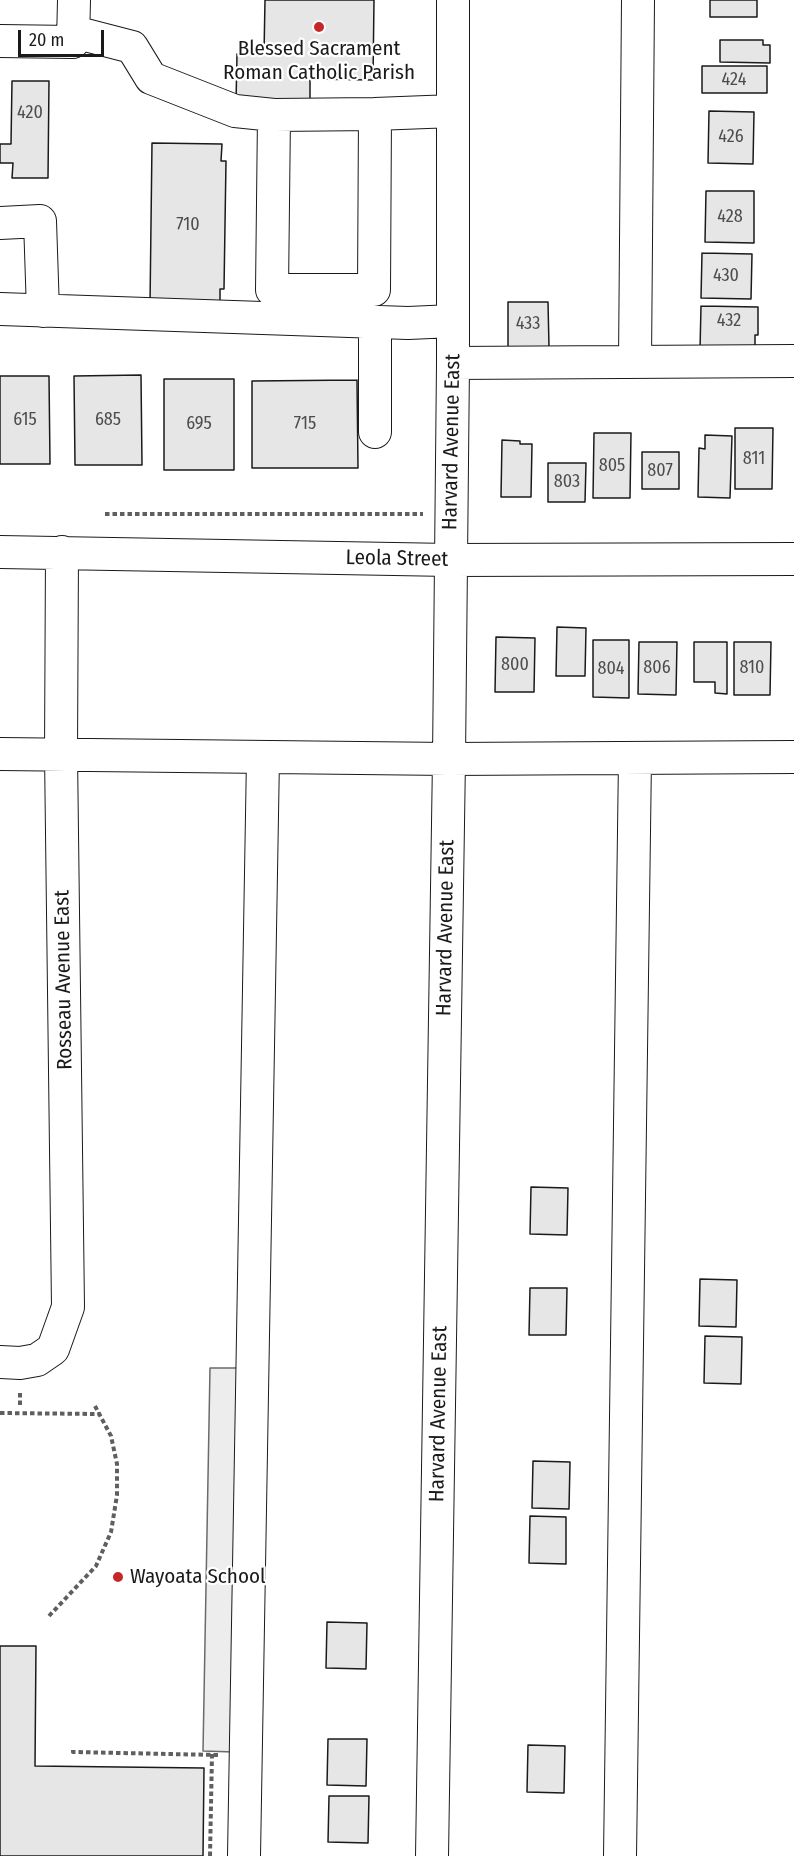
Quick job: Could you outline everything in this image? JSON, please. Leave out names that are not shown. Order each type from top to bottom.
[{"type":"street","points":[[74,0],[74,37]]},
{"type":"street","name":"Harvard Avenue East","points":[[432,1856],[449,759],[453,363],[453,0]]},
{"type":"street","points":[[635,362],[638,0]]},
{"type":"street","points":[[0,41],[74,37],[132,47],[151,78],[235,111],[274,115],[453,111]]},
{"type":"street","points":[[274,115],[272,290],[374,290],[375,114]]},
{"type":"street","points":[[0,223],[40,222],[43,311]]},
{"type":"street","points":[[0,309],[408,323],[453,321]]},
{"type":"street","points":[[375,322],[375,432]]},
{"type":"street","points":[[453,363],[794,361]]},
{"type":"street","name":"Leola Street","points":[[0,552],[450,560],[794,559]]},
{"type":"street","name":"Rosseau Avenue East","points":[[0,1362],[20,1363],[37,1360],[52,1349],[68,1307],[62,552]]},
{"type":"street","points":[[0,754],[449,759],[794,757]]},
{"type":"street","points":[[244,1856],[263,757]]},
{"type":"street","points":[[620,1856],[635,758]]},
{"type":"path","points":[[105,514],[451,515]]},
{"type":"path","points":[[49,1616],[96,1566],[111,1532],[117,1495],[117,1464],[111,1436],[95,1406]]},
{"type":"path","points":[[0,1413],[100,1414]]},
{"type":"path","points":[[73,1750],[73,1752],[218,1755],[218,1746],[246,1746]]},
{"type":"path","points":[[210,1856],[212,1754]]},
{"type":"shaded area","points":[[210,1368],[241,1368],[234,1752],[203,1751]]},
{"type":"building","name":"Blessed Sacrament Roman Catholic Parish","points":[[265,0],[374,0],[373,80],[310,79],[310,103],[236,103],[237,54],[264,54]]},
{"type":"building","points":[[710,0],[757,0],[757,17],[710,17]]},
{"type":"building","points":[[720,40],[763,40],[763,45],[770,45],[770,63],[720,62]]},
{"type":"building","points":[[702,66],[767,66],[767,93],[702,93]]},
{"type":"building","points":[[12,81],[49,81],[48,178],[12,178],[13,163],[0,163],[0,144],[11,144]]},
{"type":"building","points":[[709,111],[754,112],[753,164],[708,163]]},
{"type":"building","points":[[152,143],[222,144],[221,161],[226,161],[224,289],[220,289],[220,305],[150,305]]},
{"type":"building","points":[[706,191],[754,191],[754,243],[705,242]]},
{"type":"building","points":[[702,253],[752,254],[751,299],[701,298]]},
{"type":"building","points":[[508,302],[548,302],[549,347],[508,347]]},
{"type":"building","points":[[701,306],[758,307],[758,335],[755,335],[755,350],[700,350]]},
{"type":"building","points":[[141,375],[142,465],[75,465],[74,376]]},
{"type":"building","points":[[0,376],[49,376],[50,464],[0,464]]},
{"type":"building","points":[[164,379],[234,379],[234,470],[164,470]]},
{"type":"building","points":[[357,380],[358,468],[252,468],[252,381]]},
{"type":"building","points":[[735,428],[773,428],[772,489],[735,489]]},
{"type":"building","points":[[594,433],[631,433],[630,498],[593,498]]},
{"type":"building","points":[[705,435],[732,436],[730,498],[698,497],[699,448],[705,449]]},
{"type":"building","points":[[502,440],[532,444],[531,497],[501,497]]},
{"type":"building","points":[[642,452],[679,452],[679,489],[642,489]]},
{"type":"building","points":[[548,463],[586,463],[585,502],[548,502]]},
{"type":"building","points":[[557,627],[586,628],[585,676],[556,676]]},
{"type":"building","points":[[496,637],[535,638],[534,692],[495,692]]},
{"type":"building","points":[[593,640],[629,640],[629,698],[593,697]]},
{"type":"building","points":[[639,642],[677,642],[676,695],[638,694]]},
{"type":"building","points":[[694,642],[727,642],[727,694],[715,693],[715,682],[694,682]]},
{"type":"building","points":[[734,642],[771,642],[770,695],[734,695]]},
{"type":"building","points":[[531,1187],[568,1188],[567,1235],[530,1234]]},
{"type":"building","points":[[700,1279],[737,1280],[736,1327],[699,1326]]},
{"type":"building","points":[[530,1288],[567,1288],[566,1335],[529,1335]]},
{"type":"building","points":[[705,1336],[742,1337],[741,1384],[704,1383]]},
{"type":"building","points":[[533,1461],[570,1462],[569,1509],[532,1508]]},
{"type":"building","points":[[530,1516],[566,1517],[566,1564],[529,1563]]},
{"type":"building","points":[[327,1622],[367,1623],[366,1669],[326,1668]]},
{"type":"building","points":[[0,1646],[36,1646],[35,1766],[204,1768],[203,1856],[0,1856]]},
{"type":"building","points":[[328,1739],[367,1739],[366,1786],[327,1785]]},
{"type":"building","points":[[528,1745],[565,1746],[564,1793],[527,1792]]},
{"type":"building","points":[[329,1796],[369,1796],[368,1843],[328,1842]]},
{"type":"place","name":"Blessed Sacrament Roman Catholic Parish","points":[[319,27]]},
{"type":"place","name":"Wayoata School","points":[[118,1577]]}]
